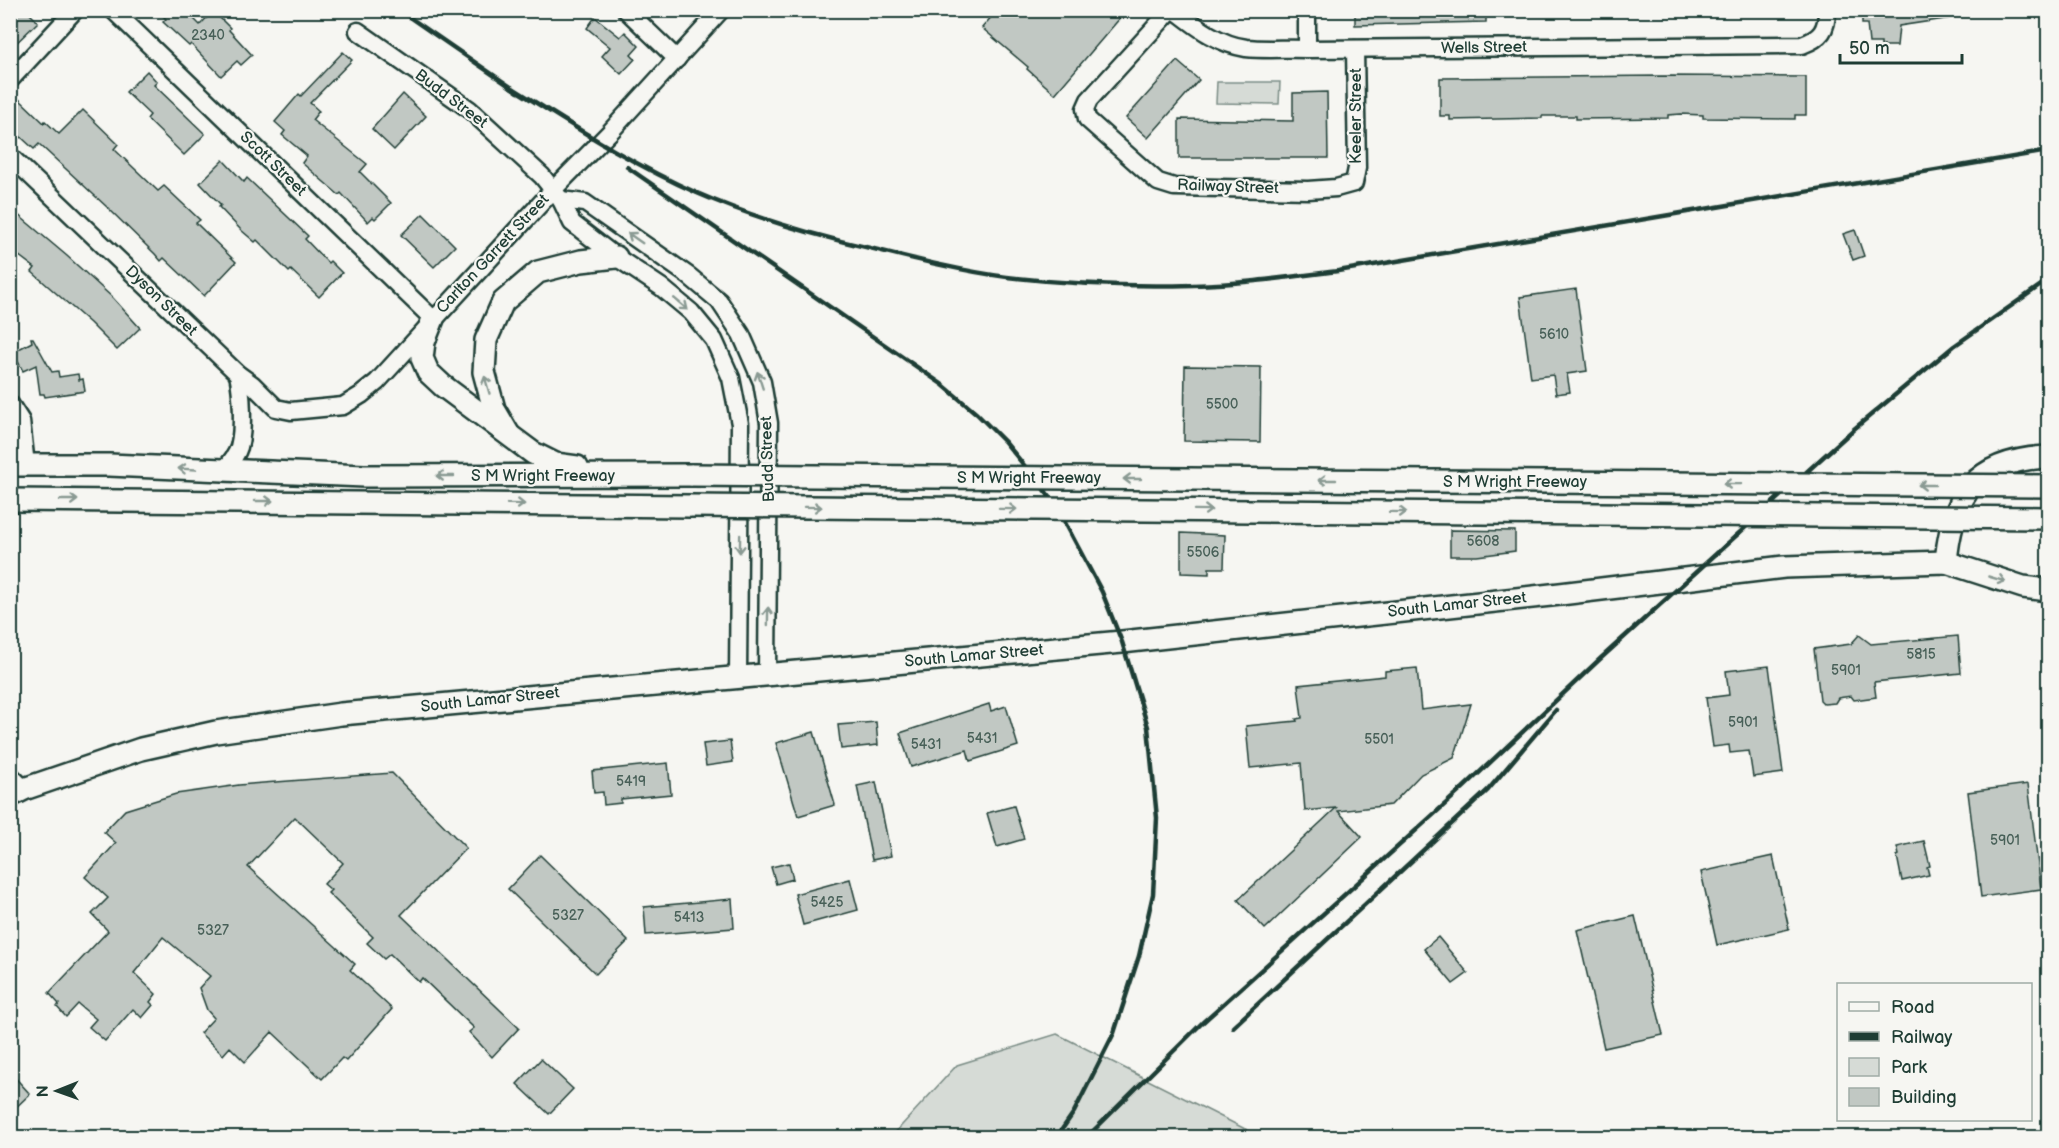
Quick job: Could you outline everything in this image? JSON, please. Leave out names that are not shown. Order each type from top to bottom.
[{"type":"main road","points":[[511,438],[494,409],[484,372],[486,340],[503,302],[538,272],[580,261],[616,257]]},
{"type":"main road","points":[[433,319],[424,342],[422,358],[428,372],[533,453],[555,464],[571,467],[692,475]]},
{"type":"main road","points":[[1946,562],[1951,522],[1960,502],[1971,487],[1985,474],[2003,465],[2023,459],[2049,458]]},
{"type":"main road","name":"S M Wright Freeway","points":[[18,465],[109,465],[364,476],[692,475],[2049,486]]},
{"type":"main road","name":"S M Wright Freeway","points":[[10,500],[2049,518]]},
{"type":"main road","name":"South Lamar Street","points":[[15,787],[141,750],[216,732],[341,714],[1122,642],[1548,596],[1784,567],[1946,562],[2023,587],[2049,590]]},
{"type":"street","points":[[10,80],[75,10]]},
{"type":"street","name":"Scott Street","points":[[113,10],[433,319]]},
{"type":"street","points":[[627,10],[677,59]]},
{"type":"street","name":"Carlton Garrett Street","points":[[238,374],[252,384],[276,408],[283,411],[319,410],[343,406],[361,396],[377,382],[433,319],[557,195],[610,132],[722,10]]},
{"type":"street","name":"Wells Street","points":[[1173,10],[1204,32],[1237,46],[1307,49],[1802,45],[1822,34],[1827,23],[1827,10]]},
{"type":"street","name":"Railway Street","points":[[1173,10],[1089,100],[1085,109],[1087,119],[1158,182],[1174,187],[1308,190],[1336,188],[1354,183]]},
{"type":"street","points":[[1307,10],[1307,49]]},
{"type":"street","name":"Budd Street","points":[[358,31],[469,109],[542,176],[557,195],[572,223],[616,257],[661,287],[691,312],[714,340],[731,378],[741,424],[738,678]]},
{"type":"street","name":"Keeler Street","points":[[1354,183],[1357,168],[1355,49]]},
{"type":"street","name":"Dyson Street","points":[[10,156],[238,374]]},
{"type":"street","name":"Budd Street","points":[[557,195],[585,203],[689,276],[719,302],[741,334],[762,382],[769,423],[767,674]]},
{"type":"street","points":[[223,471],[234,458],[241,438],[241,391],[238,374]]},
{"type":"street","points":[[10,404],[21,421],[18,465]]},
{"type":"green space","points":[[1217,82],[1280,82],[1279,104],[1216,103]]},
{"type":"green space","points":[[1057,1034],[1261,1137],[891,1137],[957,1065]]},
{"type":"building","points":[[10,10],[26,10],[38,22],[10,49]]},
{"type":"building","points":[[157,10],[185,10],[200,25],[213,11],[252,55],[241,65],[237,61],[221,76],[191,44],[189,46],[163,22],[166,19]]},
{"type":"building","points":[[997,10],[1127,10],[1055,94],[1027,69],[1028,67],[982,28]]},
{"type":"building","points":[[1355,10],[1486,10],[1486,22],[1355,25]]},
{"type":"building","points":[[1950,10],[1951,18],[1899,26],[1897,46],[1869,43],[1867,24],[1862,24],[1862,11]]},
{"type":"building","points":[[595,17],[620,37],[625,32],[639,46],[631,55],[635,59],[621,74],[602,56],[610,47],[587,28]]},
{"type":"building","points":[[343,52],[352,60],[310,103],[319,111],[312,120],[367,164],[360,172],[391,203],[375,219],[373,217],[368,222],[341,193],[339,195],[302,163],[307,156],[282,135],[285,131],[275,122],[299,94],[301,96]]},
{"type":"building","points":[[1177,61],[1199,80],[1148,138],[1126,118]]},
{"type":"building","points":[[147,71],[157,82],[154,85],[205,134],[184,155],[147,119],[150,115],[126,92]]},
{"type":"building","points":[[1806,77],[1806,115],[1795,115],[1795,119],[1703,118],[1703,115],[1681,114],[1668,115],[1668,118],[1576,119],[1576,116],[1542,116],[1542,118],[1450,120],[1450,116],[1440,116],[1440,78]]},
{"type":"building","points":[[1327,92],[1328,158],[1179,158],[1179,119],[1293,121],[1293,93]]},
{"type":"building","points":[[403,94],[426,116],[394,150],[372,129]]},
{"type":"building","points":[[19,99],[59,134],[83,110],[118,144],[114,149],[158,191],[164,186],[200,220],[196,223],[236,262],[204,296],[164,258],[161,261],[39,144],[34,149],[10,127],[10,108]]},
{"type":"building","points":[[223,160],[244,182],[247,178],[308,236],[305,239],[328,263],[330,261],[342,273],[319,297],[291,270],[289,272],[257,240],[255,242],[241,230],[200,183]]},
{"type":"building","points":[[10,208],[113,298],[140,328],[117,350],[32,272],[35,268],[10,249]]},
{"type":"building","points":[[423,214],[455,246],[434,267],[401,235]]},
{"type":"building","points":[[1855,230],[1864,256],[1853,260],[1843,234]]},
{"type":"building","points":[[1576,289],[1587,371],[1567,374],[1570,392],[1556,394],[1553,375],[1531,378],[1520,297]]},
{"type":"building","points":[[31,338],[52,372],[58,371],[59,377],[78,374],[79,380],[83,379],[85,391],[45,397],[44,394],[40,394],[36,365],[23,371],[13,352],[32,342]]},
{"type":"building","points":[[1185,366],[1261,367],[1260,442],[1184,441]]},
{"type":"building","points":[[1450,530],[1515,531],[1515,551],[1477,556],[1450,556]]},
{"type":"building","points":[[1181,533],[1225,535],[1224,568],[1209,568],[1209,574],[1181,573]]},
{"type":"building","points":[[1859,635],[1871,644],[1958,636],[1961,673],[1874,682],[1876,697],[1854,700],[1851,696],[1838,698],[1835,703],[1824,704],[1820,700],[1814,649],[1851,644]]},
{"type":"building","points":[[1769,666],[1783,773],[1753,777],[1749,751],[1730,753],[1729,745],[1713,747],[1706,698],[1729,695],[1726,671]]},
{"type":"building","points":[[1417,668],[1421,710],[1471,704],[1454,758],[1421,774],[1391,805],[1338,811],[1362,837],[1265,929],[1238,900],[1336,808],[1305,811],[1301,763],[1250,768],[1246,726],[1297,721],[1296,719],[1302,718],[1298,685],[1385,676],[1385,671]]},
{"type":"building","points":[[989,704],[991,711],[1006,706],[1018,746],[970,761],[967,750],[911,767],[900,733]]},
{"type":"building","points":[[876,722],[878,745],[841,749],[838,725]]},
{"type":"building","points":[[814,732],[835,805],[798,816],[776,743]]},
{"type":"building","points":[[730,741],[733,762],[706,766],[703,744]]},
{"type":"building","points":[[668,763],[671,794],[621,799],[621,803],[604,805],[603,792],[594,793],[592,771]]},
{"type":"building","points":[[392,773],[466,848],[401,915],[519,1028],[492,1057],[469,1032],[474,1028],[422,978],[419,982],[390,954],[384,959],[367,943],[373,937],[328,893],[331,890],[324,884],[343,863],[295,817],[248,867],[355,964],[350,970],[392,1009],[346,1061],[342,1058],[322,1079],[272,1032],[245,1062],[230,1047],[223,1055],[200,1033],[214,1018],[207,1010],[199,988],[210,976],[163,937],[134,973],[156,994],[150,1002],[153,1005],[142,1018],[133,1009],[105,1041],[89,1027],[96,1019],[78,1004],[66,1017],[57,1007],[59,1004],[49,993],[108,931],[92,914],[108,898],[85,877],[116,843],[104,832],[125,810],[176,794],[239,785]]},
{"type":"building","points":[[876,782],[891,856],[872,860],[857,786]]},
{"type":"building","points":[[2028,784],[2041,889],[1981,897],[1968,792]]},
{"type":"building","points":[[1014,806],[1024,839],[997,847],[987,813]]},
{"type":"building","points":[[1924,841],[1930,866],[1927,867],[1929,875],[1902,881],[1897,847]]},
{"type":"building","points":[[540,855],[628,941],[596,974],[508,889]]},
{"type":"building","points":[[1773,856],[1789,929],[1717,945],[1701,872]]},
{"type":"building","points":[[789,863],[793,879],[776,884],[771,867]]},
{"type":"building","points":[[850,879],[858,910],[803,925],[795,894]]},
{"type":"building","points":[[732,899],[734,928],[646,935],[644,907]]},
{"type":"building","points":[[1635,916],[1663,1035],[1604,1048],[1577,930]]},
{"type":"building","points":[[1438,937],[1468,973],[1453,984],[1424,949]]},
{"type":"building","points":[[541,1059],[573,1089],[549,1114],[517,1084]]},
{"type":"building","points":[[10,1072],[30,1094],[10,1113]]},
{"type":"railway","points":[[399,10],[518,92]]},
{"type":"railway","points":[[511,87],[649,170],[718,202],[784,225],[907,257],[1007,277],[1146,286],[1266,280],[1338,271],[2048,151]]},
{"type":"railway","points":[[627,167],[943,385],[977,414],[1005,442],[1054,502],[1102,592],[1122,642],[1148,727],[1157,818],[1153,894],[1139,956],[1114,1033],[1074,1112],[1056,1138]]},
{"type":"railway","points":[[1086,1138],[1202,1023],[1463,788],[1600,659],[1854,429],[1954,346],[2048,280]]},
{"type":"railway","points":[[1233,1027],[1488,790],[1556,710]]}]
